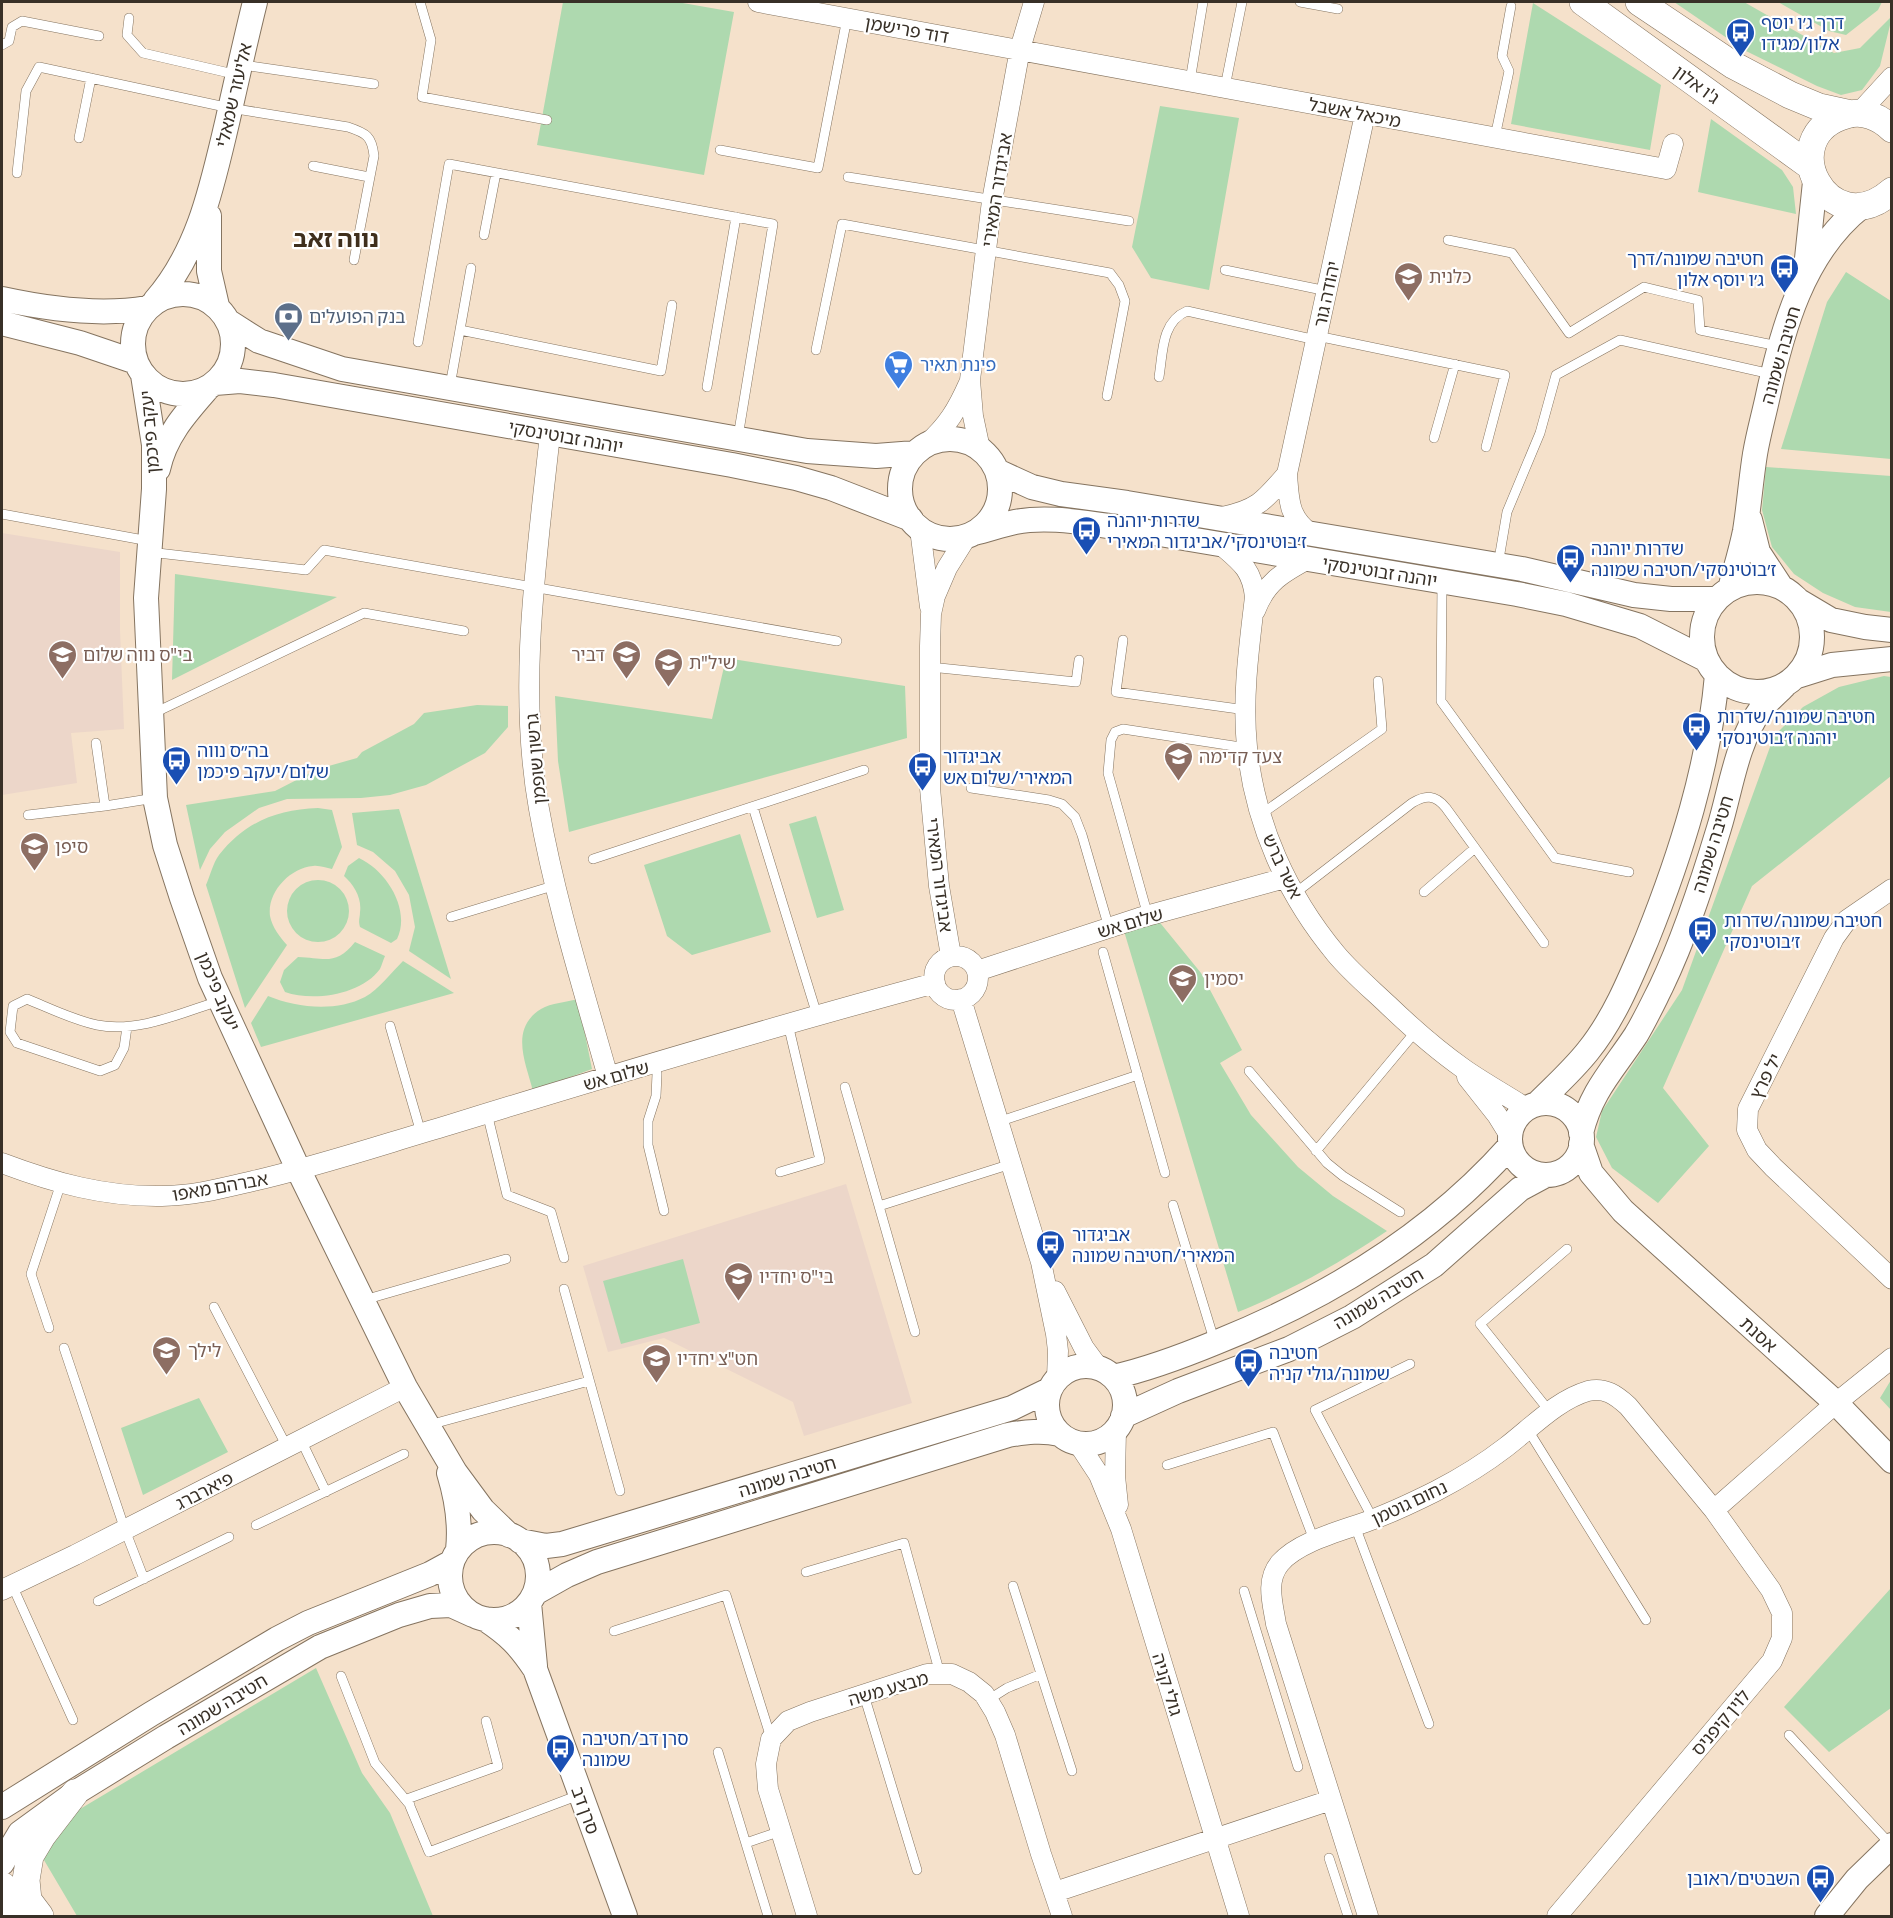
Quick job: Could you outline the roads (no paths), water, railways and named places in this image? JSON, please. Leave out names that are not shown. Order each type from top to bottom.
[{"type":"main road","name":"ג'ו אלון","points":[[1583,2],[1813,174],[1824,193],[1835,201],[1848,206],[1874,208]]},
{"type":"main road","name":"ג'ו אלון","points":[[1639,2],[1733,65],[1790,95],[1819,107],[1881,120],[1892,129]]},
{"type":"main road","points":[[1813,174],[1811,151],[1816,137],[1824,126],[1837,118],[1855,113]]},
{"type":"main road","points":[[1874,208],[1892,191]]},
{"type":"main road","points":[[40,1917],[28,1900],[26,1880],[30,1856],[42,1836],[75,1793]]},
{"type":"main road","points":[[2,1878],[15,1917]]},
{"type":"street","name":"אליעזר שמאלי","points":[[151,305],[168,287],[195,238],[212,188],[255,2]]},
{"type":"street","name":"דוד פרישמן","points":[[758,2],[828,8],[846,18],[1020,49]]},
{"type":"street","name":"אביגדור המאירי","points":[[980,449],[973,416],[970,380],[992,201],[1020,49],[1034,2]]},
{"type":"street","name":"מיכאל אשבל","points":[[1020,49],[1666,169],[1673,144]]},
{"type":"street","points":[[1855,113],[1892,77]]},
{"type":"street","name":"יהודה גור","points":[[1311,534],[1300,526],[1292,512],[1289,504],[1287,474],[1365,114]]},
{"type":"street","name":"חטיבה שמונה","points":[[1803,285],[1810,235],[1813,174]]},
{"type":"street","name":"אליעזר שמאלי","points":[[212,188],[208,247],[209,271],[223,314]]},
{"type":"street","name":"חטיבה שמונה","points":[[1724,594],[1744,531],[1755,452],[1772,374],[1803,285],[1812,264],[1830,237],[1846,219],[1874,208]]},
{"type":"street","points":[[2,300],[72,310],[130,311],[151,305],[174,294],[194,294],[206,298],[223,314],[234,338],[233,355],[226,371],[211,386],[194,394],[180,395],[166,392],[153,385],[140,369],[133,348],[134,333],[138,320],[151,305]]},
{"type":"street","name":"יוהנה זבוטינסקי","points":[[223,314],[259,341],[342,369],[807,451],[876,456],[920,449]]},
{"type":"street","points":[[2,323],[80,343],[140,369]]},
{"type":"street","name":"יעקב פיכמן","points":[[140,369],[154,445],[154,489],[146,598],[155,798],[165,845],[210,978],[299,1170],[405,1387],[443,1453],[483,1510],[514,1538]]},
{"type":"street","name":"אביגדור המאירי","points":[[920,449],[944,429],[954,416],[970,380]]},
{"type":"street","name":"יוהנה זבוטינסקי","points":[[211,386],[240,381],[274,385],[732,465],[796,478],[831,488],[915,524]]},
{"type":"street","name":"יעקב פיכמן","points":[[154,489],[161,456],[172,432],[211,386]]},
{"type":"street","name":"גרשון שופמן","points":[[550,434],[533,587],[530,671],[531,740],[538,807],[556,885],[608,1077]]},
{"type":"street","points":[[954,439],[968,442],[980,449],[997,471],[1000,485],[997,507],[985,525],[970,535],[942,538],[915,524],[903,507],[901,486],[906,465],[920,449],[939,440],[954,439]]},
{"type":"street","name":"יוהנה זבוטינסקי","points":[[997,471],[1032,486],[1061,494],[1498,565],[1562,577],[1634,595],[1671,599],[1724,594]]},
{"type":"street","name":"יהודה גור","points":[[1215,518],[1241,513],[1261,503],[1287,474]]},
{"type":"street","name":"חטיבה שמונה","points":[[1748,498],[1750,525],[1758,552],[1790,594]]},
{"type":"street","name":"יוהנה זבוטינסקי","points":[[970,535],[1016,522],[1047,519],[1124,528],[1517,594],[1612,616],[1671,640],[1712,667]]},
{"type":"street","name":"אביגדור המאירי","points":[[915,524],[931,614],[931,798],[939,886],[951,957]]},
{"type":"street","name":"אביגדור המאירי","points":[[931,614],[941,580],[970,535]]},
{"type":"street","name":"אשר ברש","points":[[1220,544],[1241,562],[1253,582],[1255,597],[1246,690],[1247,748],[1260,815],[1289,886],[1310,920],[1336,954],[1416,1030],[1467,1071],[1532,1106]]},
{"type":"street","name":"אשר ברש","points":[[1252,620],[1260,600],[1272,582],[1284,572],[1308,559]]},
{"type":"street","points":[[1892,630],[1831,620],[1790,594],[1764,582],[1746,583],[1724,594],[1708,612],[1702,628],[1702,644],[1712,667],[1731,686],[1748,692],[1767,692],[1832,665],[1892,659]]},
{"type":"street","points":[[1790,594],[1808,615],[1812,631],[1812,647],[1807,663],[1791,681]]},
{"type":"street","name":"חטיבה שמונה","points":[[1532,1106],[1588,1051],[1610,1017],[1633,972],[1672,872],[1690,816],[1709,734],[1712,667]]},
{"type":"street","name":"חטיבה שמונה","points":[[1581,1139],[1586,1112],[1595,1094],[1636,1034],[1662,985],[1702,883],[1731,780],[1750,727],[1762,708],[1791,681]]},
{"type":"street","name":"שלום אש","points":[[977,971],[1148,916],[1289,886]]},
{"type":"street","name":"יל פרץ","points":[[1892,889],[1847,921],[1834,938],[1748,1109],[1747,1130],[1757,1150],[1773,1167],[1892,1279]]},
{"type":"street","points":[[957,956],[969,960],[977,971],[976,988],[972,994],[961,999],[945,997],[937,989],[935,983],[937,967],[951,957],[957,956]]},
{"type":"street","name":"שלום אש","points":[[299,1170],[817,1015],[935,983]]},
{"type":"street","points":[[961,999],[1041,1262],[1058,1352],[1047,1409],[1053,1426],[1069,1438],[1089,1444],[1099,1442],[1120,1423],[1124,1395],[1068,1319],[1041,1262]]},
{"type":"street","name":"אשר ברש","points":[[1446,1056],[1488,1103],[1510,1141]]},
{"type":"street","points":[[1547,1102],[1565,1109],[1578,1124],[1581,1139],[1573,1162],[1551,1174],[1527,1170],[1514,1155],[1510,1141],[1515,1120],[1532,1106],[1547,1102]]},
{"type":"street","name":"אסנת","points":[[1581,1139],[1591,1173],[1623,1211],[1836,1403],[1892,1461]]},
{"type":"street","name":"חטיבה שמונה","points":[[1106,1372],[1155,1366],[1215,1343],[1286,1312],[1375,1263],[1412,1237],[1478,1179],[1510,1141]]},
{"type":"street","name":"אברהם מאפו","points":[[2,1163],[84,1190],[130,1196],[201,1193],[299,1170]]},
{"type":"street","name":"חטיבה שמונה","points":[[1120,1423],[1178,1391],[1289,1349],[1352,1317],[1434,1264],[1520,1190],[1551,1174]]},
{"type":"street","name":"אסנת","points":[[1551,1174],[1591,1190],[1623,1211]]},
{"type":"street","points":[[1714,1510],[1836,1403],[1892,1358]]},
{"type":"street","points":[[1053,1384],[1072,1368],[1080,1366],[1106,1372]]},
{"type":"street","name":"חטיבה שמונה","points":[[514,1538],[546,1546],[562,1544],[1012,1408],[1053,1384]]},
{"type":"street","name":"פיארברג","points":[[7,1588],[405,1387]]},
{"type":"street","name":"נחום גוטמן","points":[[1331,1800],[1276,1624],[1271,1596],[1271,1581],[1279,1564],[1292,1553],[1314,1540],[1418,1500],[1473,1470],[1566,1400],[1599,1389],[1615,1394],[1628,1406],[1714,1510]]},
{"type":"street","name":"גולי קניה","points":[[1120,1423],[1115,1476],[1121,1529]]},
{"type":"street","name":"חטיבה שמונה","points":[[532,1598],[567,1575],[597,1562],[996,1438],[1031,1431],[1046,1431],[1069,1438]]},
{"type":"street","name":"גולי קניה","points":[[1069,1438],[1099,1475],[1121,1529],[1239,1917]]},
{"type":"street","name":"יעקב פיכמן","points":[[443,1453],[456,1495],[461,1527],[455,1556]]},
{"type":"street","name":"לוין קיפניס","points":[[1557,1917],[1772,1661],[1782,1638],[1782,1613],[1771,1590],[1714,1510]]},
{"type":"street","points":[[486,1533],[514,1538],[534,1559],[538,1582],[532,1598],[520,1612],[509,1618],[497,1620],[478,1617],[457,1601],[453,1592],[450,1572],[455,1556],[466,1542],[486,1533]]},
{"type":"street","name":"חטיבה שמונה","points":[[2,1807],[277,1639],[308,1623],[430,1574],[455,1556]]},
{"type":"street","name":"סרן דב","points":[[532,1598],[535,1669]]},
{"type":"street","name":"חטיבה שמונה","points":[[2,1878],[20,1833],[75,1793],[320,1647],[399,1615],[430,1606],[451,1605],[478,1617]]},
{"type":"street","name":"סרן דב","points":[[478,1617],[505,1633],[520,1647],[535,1669],[625,1917]]},
{"type":"street","name":"מבצע משה","points":[[771,1738],[788,1721],[927,1674],[952,1674],[969,1682],[984,1694],[1005,1735],[1062,1917]]},
{"type":"street","points":[[771,1738],[766,1764],[768,1789],[807,1917]]},
{"type":"street","points":[[1055,1892],[1331,1800],[1347,1881],[1368,1917]]},
{"type":"street","points":[[1827,1917],[1857,1880],[1891,1845]]},
{"type":"lane","points":[[420,2],[431,40],[422,97],[547,120]]},
{"type":"lane","points":[[1190,81],[1203,2]]},
{"type":"lane","points":[[1225,87],[1242,2]]},
{"type":"lane","points":[[1300,2],[1338,9]]},
{"type":"lane","points":[[1495,137],[1509,71],[1502,56],[1511,6]]},
{"type":"lane","points":[[129,18],[127,35],[143,53],[239,70],[374,84]]},
{"type":"lane","points":[[720,150],[818,168],[846,18]]},
{"type":"lane","points":[[2,45],[9,41],[12,27],[22,21],[99,36]]},
{"type":"lane","points":[[16,173],[26,91],[39,67],[230,108],[348,127],[362,132],[372,141],[374,156],[354,260]]},
{"type":"lane","points":[[79,138],[90,78]]},
{"type":"lane","points":[[418,342],[449,164],[773,224],[738,438]]},
{"type":"lane","points":[[313,166],[369,177]]},
{"type":"lane","points":[[484,235],[496,173]]},
{"type":"lane","points":[[848,177],[1129,221]]},
{"type":"lane","points":[[707,387],[736,217]]},
{"type":"lane","points":[[816,350],[842,224],[1110,273],[1119,285],[1125,301],[1107,396]]},
{"type":"lane","points":[[1448,240],[1512,253],[1569,333],[1644,286],[1698,300],[1700,330],[1780,347]]},
{"type":"lane","points":[[450,387],[471,268]]},
{"type":"lane","points":[[1225,270],[1327,291]]},
{"type":"lane","points":[[460,330],[661,371],[672,305]]},
{"type":"lane","points":[[1159,377],[1166,333],[1179,314],[1187,311],[1455,364],[1505,375],[1486,447]]},
{"type":"lane","points":[[1498,565],[1507,512],[1540,433],[1556,375],[1620,340],[1772,374]]},
{"type":"lane","points":[[1434,438],[1455,364]]},
{"type":"lane","points":[[2,514],[149,547],[306,570],[324,550],[837,641]]},
{"type":"lane","points":[[1442,581],[1441,701],[1555,858],[1629,872]]},
{"type":"lane","points":[[151,715],[364,613],[464,631]]},
{"type":"lane","points":[[1123,640],[1116,692],[1246,710]]},
{"type":"lane","points":[[930,667],[1076,682],[1079,660]]},
{"type":"lane","points":[[1260,815],[1382,729],[1378,681]]},
{"type":"lane","points":[[1148,916],[1108,773],[1111,740],[1115,732],[1123,729],[1247,748]]},
{"type":"lane","points":[[96,743],[105,806]]},
{"type":"lane","points":[[593,859],[864,770]]},
{"type":"lane","points":[[971,788],[1049,800],[1062,804],[1071,812],[1082,835],[1109,928]]},
{"type":"lane","points":[[1289,886],[1427,796],[1442,802],[1544,943]]},
{"type":"lane","points":[[28,815],[155,798]]},
{"type":"lane","points":[[753,807],[817,1015]]},
{"type":"lane","points":[[1424,892],[1475,848]]},
{"type":"lane","points":[[451,917],[556,885]]},
{"type":"lane","points":[[1103,952],[1166,1173]]},
{"type":"lane","points":[[127,1027],[124,1048],[115,1065],[100,1071],[17,1043],[10,1032],[13,1006],[27,999],[97,1025],[127,1027],[149,1023],[221,1001]]},
{"type":"lane","points":[[780,1172],[820,1160],[788,1024]]},
{"type":"lane","points":[[390,1026],[421,1133]]},
{"type":"lane","points":[[1316,1151],[1416,1030]]},
{"type":"lane","points":[[655,1064],[656,1096],[648,1121],[648,1145],[664,1211]]},
{"type":"lane","points":[[1249,1071],[1316,1151],[1343,1176],[1400,1212]]},
{"type":"lane","points":[[998,1122],[1138,1075]]},
{"type":"lane","points":[[845,1087],[915,1332]]},
{"type":"lane","points":[[487,1113],[507,1195],[551,1212],[564,1258]]},
{"type":"lane","points":[[879,1206],[1011,1164]]},
{"type":"lane","points":[[49,1328],[32,1274],[61,1183]]},
{"type":"lane","points":[[1173,1205],[1215,1343]]},
{"type":"lane","points":[[1550,1412],[1480,1324],[1567,1249]]},
{"type":"lane","points":[[363,1301],[506,1259]]},
{"type":"lane","points":[[564,1289],[620,1491]]},
{"type":"lane","points":[[214,1307],[294,1444],[326,1492]]},
{"type":"lane","points":[[64,1348],[125,1530],[144,1579]]},
{"type":"lane","points":[[1410,1364],[1315,1410],[1364,1522],[1429,1724]]},
{"type":"lane","points":[[427,1426],[589,1381]]},
{"type":"lane","points":[[1528,1430],[1646,1620]]},
{"type":"lane","points":[[1167,1465],[1273,1432],[1314,1540]]},
{"type":"lane","points":[[256,1526],[404,1455]]},
{"type":"lane","points":[[98,1601],[229,1537]]},
{"type":"lane","points":[[806,1572],[904,1543],[940,1674]]},
{"type":"lane","points":[[1013,1586],[1072,1771]]},
{"type":"lane","points":[[7,1588],[73,1720]]},
{"type":"lane","points":[[1244,1591],[1298,1767]]},
{"type":"lane","points":[[614,1631],[726,1595],[771,1738]]},
{"type":"lane","points":[[988,1700],[1007,1688],[1041,1674]]},
{"type":"lane","points":[[342,1676],[375,1763],[410,1805]]},
{"type":"lane","points":[[864,1695],[917,1870]]},
{"type":"lane","points":[[486,1721],[498,1766],[407,1799],[429,1852],[581,1794]]},
{"type":"lane","points":[[1290,1742],[1310,1733]]},
{"type":"lane","points":[[1789,1735],[1891,1845]]},
{"type":"lane","points":[[718,1752],[768,1917]]},
{"type":"lane","points":[[746,1844],[781,1831]]},
{"type":"lane","points":[[1329,1858],[1347,1881],[1348,1917]]},
{"type":"place","name":"דרך ג׳ו יוסף אלון/מגידו","points":[[1740,58]]},
{"type":"place","name":"חטיבה שמונה/דרך ג׳ו יוסף אלון","points":[[1785,294]]},
{"type":"place","name":"כלנית","points":[[1408,302]]},
{"type":"place","name":"בנק הפועלים","points":[[288,342]]},
{"type":"place","name":"פינת תאיר","points":[[899,390]]},
{"type":"place","name":"שדרות יוהנה ז׳בוטינסקי/אביגדור המאירי","points":[[1086,556]]},
{"type":"place","name":"שדרות יוהנה ז׳בוטינסקי/חטיבה שמונה","points":[[1570,584]]},
{"type":"place","name":"בי\"ס נווה שלום","points":[[62,680]]},
{"type":"place","name":"דביר","points":[[626,680]]},
{"type":"place","name":"שיל\"ת","points":[[668,688]]},
{"type":"place","name":"חטיבה שמונה/שדרות יוהנה ז׳בוטינסקי","points":[[1696,752]]},
{"type":"place","name":"צעד קדימה","points":[[1178,782]]},
{"type":"place","name":"בה״ס נווה שלום/יעקב פיכמן","points":[[176,786]]},
{"type":"place","name":"אביגדור המאירי/שלום אש","points":[[922,792]]},
{"type":"place","name":"סיפן","points":[[34,872]]},
{"type":"place","name":"חטיבה שמונה/שדרות ז׳בוטינסקי","points":[[1703,956]]},
{"type":"place","name":"יסמין","points":[[1183,1004]]},
{"type":"place","name":"אביגדור המאירי/חטיבה שמונה","points":[[1051,1270]]},
{"type":"place","name":"בי\"ס יחדיו","points":[[738,1302]]},
{"type":"place","name":"לילך","points":[[167,1376]]},
{"type":"place","name":"חט\"צ יחדיו","points":[[656,1384]]},
{"type":"place","name":"חטיבה שמונה/גולי קניה","points":[[1248,1388]]},
{"type":"place","name":"סרן דב/חטיבה שמונה","points":[[561,1774]]},
{"type":"place","name":"השבטים/ראובן","points":[[1821,1904]]},
{"type":"district","name":"נווה זאב","points":[[336,237]]}]
